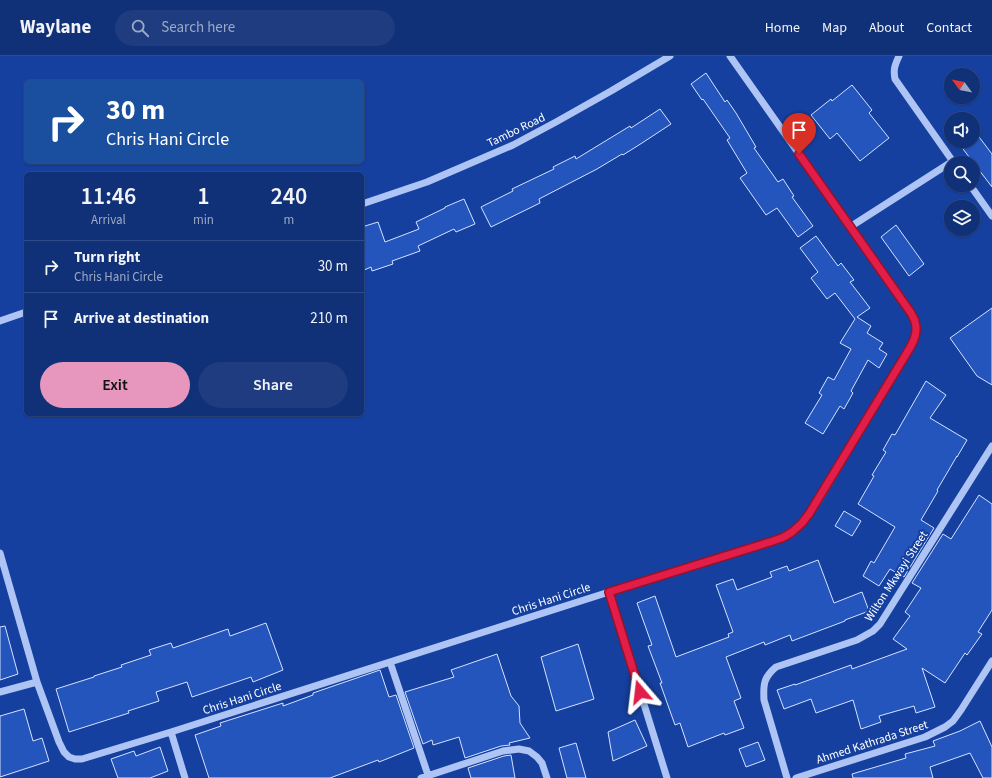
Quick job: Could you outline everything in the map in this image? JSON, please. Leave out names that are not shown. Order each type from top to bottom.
[{"type":"street","name":"Tambo Road","points":[[364,203],[427,182],[513,144],[631,80],[670,56]]},
{"type":"street","name":"Chris Hani Circle","points":[[0,553],[37,682],[59,742],[64,752],[69,757],[82,759],[773,541],[792,532],[809,514],[911,346],[915,338],[915,322],[911,313],[730,56]]},
{"type":"street","points":[[899,56],[895,65],[895,79],[950,156]]},
{"type":"street","points":[[850,227],[944,168]]},
{"type":"street","points":[[975,192],[992,216]]},
{"type":"street","points":[[0,321],[24,313]]},
{"type":"street","name":"Wilton Mkwayi Street","points":[[787,778],[764,700],[763,689],[765,680],[770,672],[776,667],[857,640],[873,631],[880,624],[992,446]]},
{"type":"street","points":[[609,592],[667,778]]},
{"type":"street","name":"Ahmed Kathrada Street","points":[[796,778],[925,737],[946,727],[953,721],[961,710],[992,661]]},
{"type":"street","points":[[390,662],[426,777],[503,751],[519,749],[529,751],[537,756],[542,764],[547,778]]},
{"type":"street","points":[[0,692],[37,682]]},
{"type":"street","points":[[171,732],[185,778]]},
{"type":"building","points":[[706,73],[725,102],[727,100],[736,113],[756,147],[754,148],[778,182],[783,179],[794,196],[792,197],[813,226],[798,237],[777,208],[766,215],[740,178],[747,173],[727,140],[730,138],[691,84]]},
{"type":"building","points":[[852,85],[872,110],[869,113],[889,138],[860,161],[837,133],[830,139],[811,115]]},
{"type":"building","points":[[660,109],[671,124],[623,155],[622,154],[597,169],[539,199],[540,203],[491,227],[481,207],[513,191],[512,189],[554,169],[553,167],[575,156],[576,159],[630,126],[631,128]]},
{"type":"building","points":[[980,138],[992,154],[992,187],[980,171],[980,156],[968,156],[962,148],[980,148]]},
{"type":"building","points":[[464,199],[475,224],[456,232],[454,229],[418,246],[420,251],[392,261],[393,264],[372,271],[371,267],[364,270],[364,226],[378,222],[385,242],[419,229],[416,222]]},
{"type":"building","points":[[896,225],[924,264],[909,276],[881,237]]},
{"type":"building","points":[[816,236],[838,266],[841,263],[854,280],[850,282],[870,308],[857,317],[871,326],[867,333],[883,343],[879,349],[887,354],[879,368],[868,360],[851,391],[853,393],[844,409],[840,406],[823,434],[805,423],[822,395],[819,393],[828,377],[834,380],[851,349],[840,343],[855,319],[835,293],[827,299],[811,278],[818,272],[800,248]]},
{"type":"building","points":[[992,308],[992,385],[977,376],[950,338]]},
{"type":"building","points":[[926,381],[946,395],[930,418],[967,440],[921,520],[934,528],[904,577],[890,569],[879,586],[863,576],[871,561],[874,563],[895,527],[858,504],[874,476],[872,475],[886,452],[883,450],[892,434],[895,435]]},
{"type":"building","points":[[979,495],[992,504],[992,610],[978,632],[982,634],[967,655],[965,653],[945,683],[922,668],[935,707],[916,713],[914,706],[879,716],[881,722],[861,729],[853,700],[816,713],[811,699],[784,709],[777,690],[851,665],[852,669],[907,649],[893,639],[910,616],[905,612],[921,588],[912,583],[943,534],[951,539]]},
{"type":"building","points":[[844,511],[861,521],[852,536],[835,526]]},
{"type":"building","points":[[818,560],[834,603],[862,592],[869,611],[792,641],[790,635],[765,645],[764,642],[726,657],[741,698],[734,701],[744,728],[725,735],[724,733],[688,747],[680,723],[675,725],[660,683],[662,683],[648,646],[652,645],[637,603],[655,596],[676,657],[729,637],[728,634],[733,632],[716,585],[733,579],[737,590],[772,577],[770,572],[787,566],[789,571]]},
{"type":"building","points":[[266,623],[283,670],[253,682],[251,677],[192,697],[187,682],[156,692],[159,701],[128,711],[129,713],[69,732],[56,689],[122,667],[121,665],[151,655],[149,650],[171,643],[173,648],[228,629],[230,636]]},
{"type":"building","points":[[5,626],[18,674],[0,680],[0,627]]},
{"type":"building","points":[[578,644],[594,699],[556,711],[541,657]]},
{"type":"building","points":[[497,654],[511,696],[519,706],[520,723],[530,738],[509,743],[510,745],[501,746],[465,758],[459,737],[433,745],[432,740],[423,744],[405,692],[454,677],[451,670]]},
{"type":"building","points":[[380,670],[389,697],[396,695],[414,748],[379,762],[378,760],[330,778],[209,778],[195,735],[221,726],[220,723],[283,703],[283,706],[313,695],[313,693]]},
{"type":"building","points":[[24,709],[33,741],[42,738],[49,761],[0,777],[0,716]]},
{"type":"building","points":[[635,720],[647,746],[613,761],[608,732]]},
{"type":"building","points":[[980,721],[992,747],[992,778],[983,778],[970,753],[930,767],[933,778],[853,778],[852,774],[906,758],[905,754],[935,746],[933,741],[960,731]]},
{"type":"building","points":[[758,742],[765,760],[746,767],[739,749]]},
{"type":"building","points":[[576,743],[586,778],[567,778],[559,748]]},
{"type":"building","points":[[160,747],[168,771],[150,778],[118,778],[111,759],[134,751],[136,756]]},
{"type":"building","points":[[511,755],[515,778],[471,778],[468,768]]},
{"type":"route","points":[[640,692],[609,592],[773,541],[792,532],[802,523],[819,500],[915,338],[915,322],[911,313],[799,154]]}]
